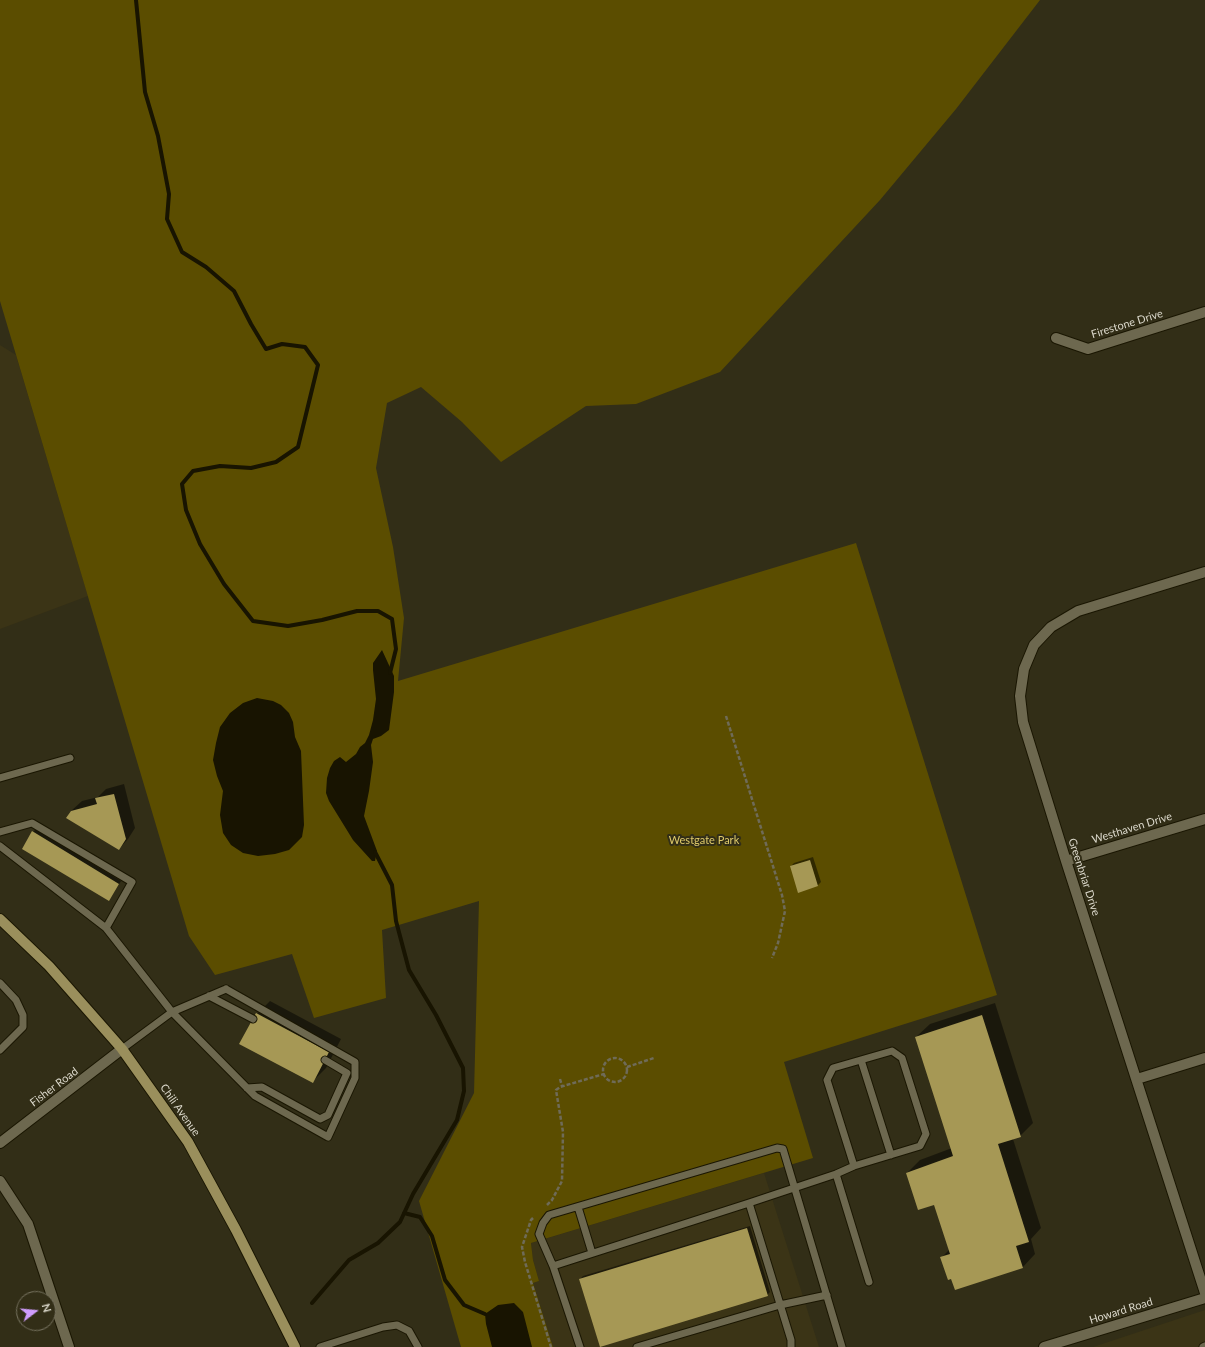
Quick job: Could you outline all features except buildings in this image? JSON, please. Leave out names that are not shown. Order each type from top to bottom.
[{"type":"main road","name":"Chili Avenue","points":[[0,919],[49,966],[122,1049],[188,1142],[236,1230],[295,1347]]},
{"type":"street","name":"Firestone Drive","points":[[1056,338],[1088,349],[1205,312]]},
{"type":"street","name":"Greenbriar Drive","points":[[1205,572],[1078,611],[1051,627],[1034,645],[1024,669],[1020,696],[1023,722],[1066,861],[1205,1293]]},
{"type":"street","name":"Westhaven Drive","points":[[1066,861],[1205,819]]},
{"type":"street","name":"Fisher Road","points":[[0,1142],[122,1049]]},
{"type":"street","points":[[1137,1079],[1205,1058]]},
{"type":"street","points":[[0,1181],[28,1224],[69,1347]]},
{"type":"street","name":"Howard Road","points":[[1044,1347],[1205,1298]]},
{"type":"lane","points":[[0,778],[70,758]]},
{"type":"lane","points":[[0,832],[32,823],[132,882],[106,928]]},
{"type":"lane","points":[[0,846],[106,928],[172,1012],[255,1096],[328,1137],[355,1078],[355,1062],[226,989],[172,1012],[122,1049]]},
{"type":"lane","points":[[0,983],[16,1000],[23,1015],[23,1027],[0,1050]]},
{"type":"lane","points":[[209,996],[252,1019]]},
{"type":"lane","points":[[553,1266],[749,1203],[836,1174],[854,1166],[920,1146],[926,1134],[902,1058],[892,1051],[833,1068],[827,1080],[854,1166]]},
{"type":"lane","points":[[247,1088],[262,1088],[320,1118],[328,1115],[347,1073],[325,1060]]},
{"type":"lane","points":[[861,1060],[891,1155]]},
{"type":"lane","points":[[580,1347],[553,1266],[539,1234],[542,1223],[549,1216],[776,1148],[782,1149],[842,1347]]},
{"type":"lane","points":[[836,1174],[869,1282]]},
{"type":"lane","points":[[749,1203],[792,1340],[791,1347]]},
{"type":"lane","points":[[578,1207],[592,1253]]},
{"type":"lane","points":[[637,1347],[780,1305],[827,1295]]},
{"type":"lane","points":[[320,1347],[383,1327],[397,1325],[409,1331],[418,1347]]},
{"type":"path","points":[[726,716],[785,911],[778,943],[772,958]]},
{"type":"path","points":[[612,1058],[619,1058],[627,1066],[626,1075],[617,1082],[609,1080],[604,1074],[604,1066],[608,1060],[612,1058]]},
{"type":"path","points":[[627,1066],[654,1058]]},
{"type":"path","points":[[542,1210],[552,1200],[562,1181],[563,1132],[556,1090],[562,1086],[604,1074]]},
{"type":"path","points":[[560,1079],[562,1086]]},
{"type":"path","points":[[536,1215],[531,1220],[522,1248],[551,1347]]},
{"type":"shaded area","points":[[0,345],[16,355],[88,596],[0,629]]},
{"type":"shaded area","points":[[382,650],[394,676],[394,692],[389,730],[381,736],[373,739],[371,745],[373,762],[364,816],[377,851],[375,861],[372,861],[353,840],[329,801],[326,793],[327,778],[334,761],[340,757],[346,762],[356,754],[360,747],[365,743],[369,735],[376,699],[373,663]]},
{"type":"shaded area","points":[[257,698],[273,701],[281,705],[289,713],[293,722],[295,737],[301,751],[304,825],[302,837],[289,850],[275,854],[258,856],[243,853],[231,845],[223,833],[220,815],[223,791],[213,760],[220,727],[230,713],[243,703]]},
{"type":"shaded area","points":[[764,1173],[819,1347],[553,1347],[533,1283],[539,1281],[533,1260],[531,1243]]},
{"type":"shaded area","points":[[514,1303],[523,1312],[532,1347],[492,1347],[485,1314],[498,1305]]},
{"type":"shaded area","points":[[1205,1310],[1205,1347],[1093,1347]]},
{"type":"green space","name":"Westgate Park","points":[[0,0],[1040,0],[956,109],[880,200],[720,372],[636,404],[586,406],[501,462],[462,422],[421,387],[387,403],[376,468],[393,547],[404,618],[398,681],[856,543],[997,995],[784,1062],[813,1158],[531,1243],[533,1260],[539,1281],[533,1283],[553,1347],[461,1347],[419,1201],[474,1093],[479,901],[382,930],[386,998],[314,1018],[292,954],[215,975],[189,936],[0,301]]},
{"type":"waterway","points":[[136,0],[145,92],[158,136],[169,194],[167,219],[182,252],[206,267],[234,291],[266,349],[282,344],[305,347],[318,365],[298,447],[276,462],[251,468],[220,466],[193,471],[182,484],[186,510],[200,544],[224,584],[253,621],[288,626],[322,620],[357,611],[378,611],[392,619],[396,649],[390,673]]},
{"type":"waterway","points":[[312,1303],[349,1260],[378,1243],[400,1222],[413,1194],[457,1120],[464,1091],[463,1068],[436,1015],[409,970],[396,921],[392,885],[375,852]]},
{"type":"waterway","points":[[404,1213],[420,1217],[432,1236],[445,1280],[464,1305],[485,1314]]}]
